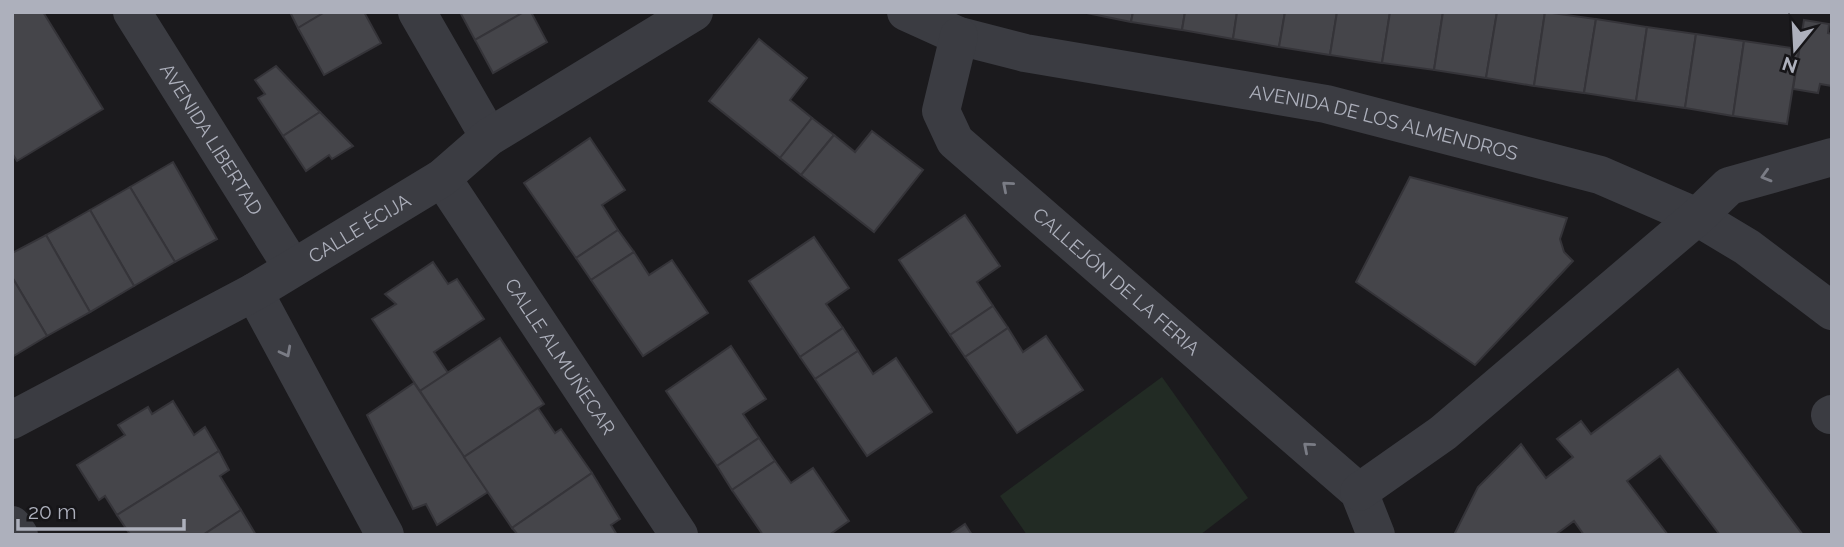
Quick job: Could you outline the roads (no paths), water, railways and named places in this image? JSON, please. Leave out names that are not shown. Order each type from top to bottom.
[{"type":"street","name":"AVENIDA LIBERTAD","points":[[132,12],[292,267]]},
{"type":"street","points":[[417,12],[489,137]]},
{"type":"street","name":"CALLE ÉCIJA","points":[[12,420],[254,292],[442,178],[489,137],[694,12]]},
{"type":"street","name":"AVENIDA DE LOS ALMENDROS","points":[[906,12],[958,36],[1026,53],[1326,104],[1600,175],[1697,218],[1747,247],[1832,311]]},
{"type":"street","name":"CALLEJÓN DE LA FERIA","points":[[958,36],[941,111],[955,141],[1359,492],[1376,535]]},
{"type":"street","points":[[1359,492],[1443,433],[1697,218],[1729,186],[1832,157]]},
{"type":"street","name":"CALLE ALMUÑECAR","points":[[442,178],[679,535]]},
{"type":"street","points":[[254,292],[385,535]]},
{"type":"street","points":[[12,525],[19,535]]}]
